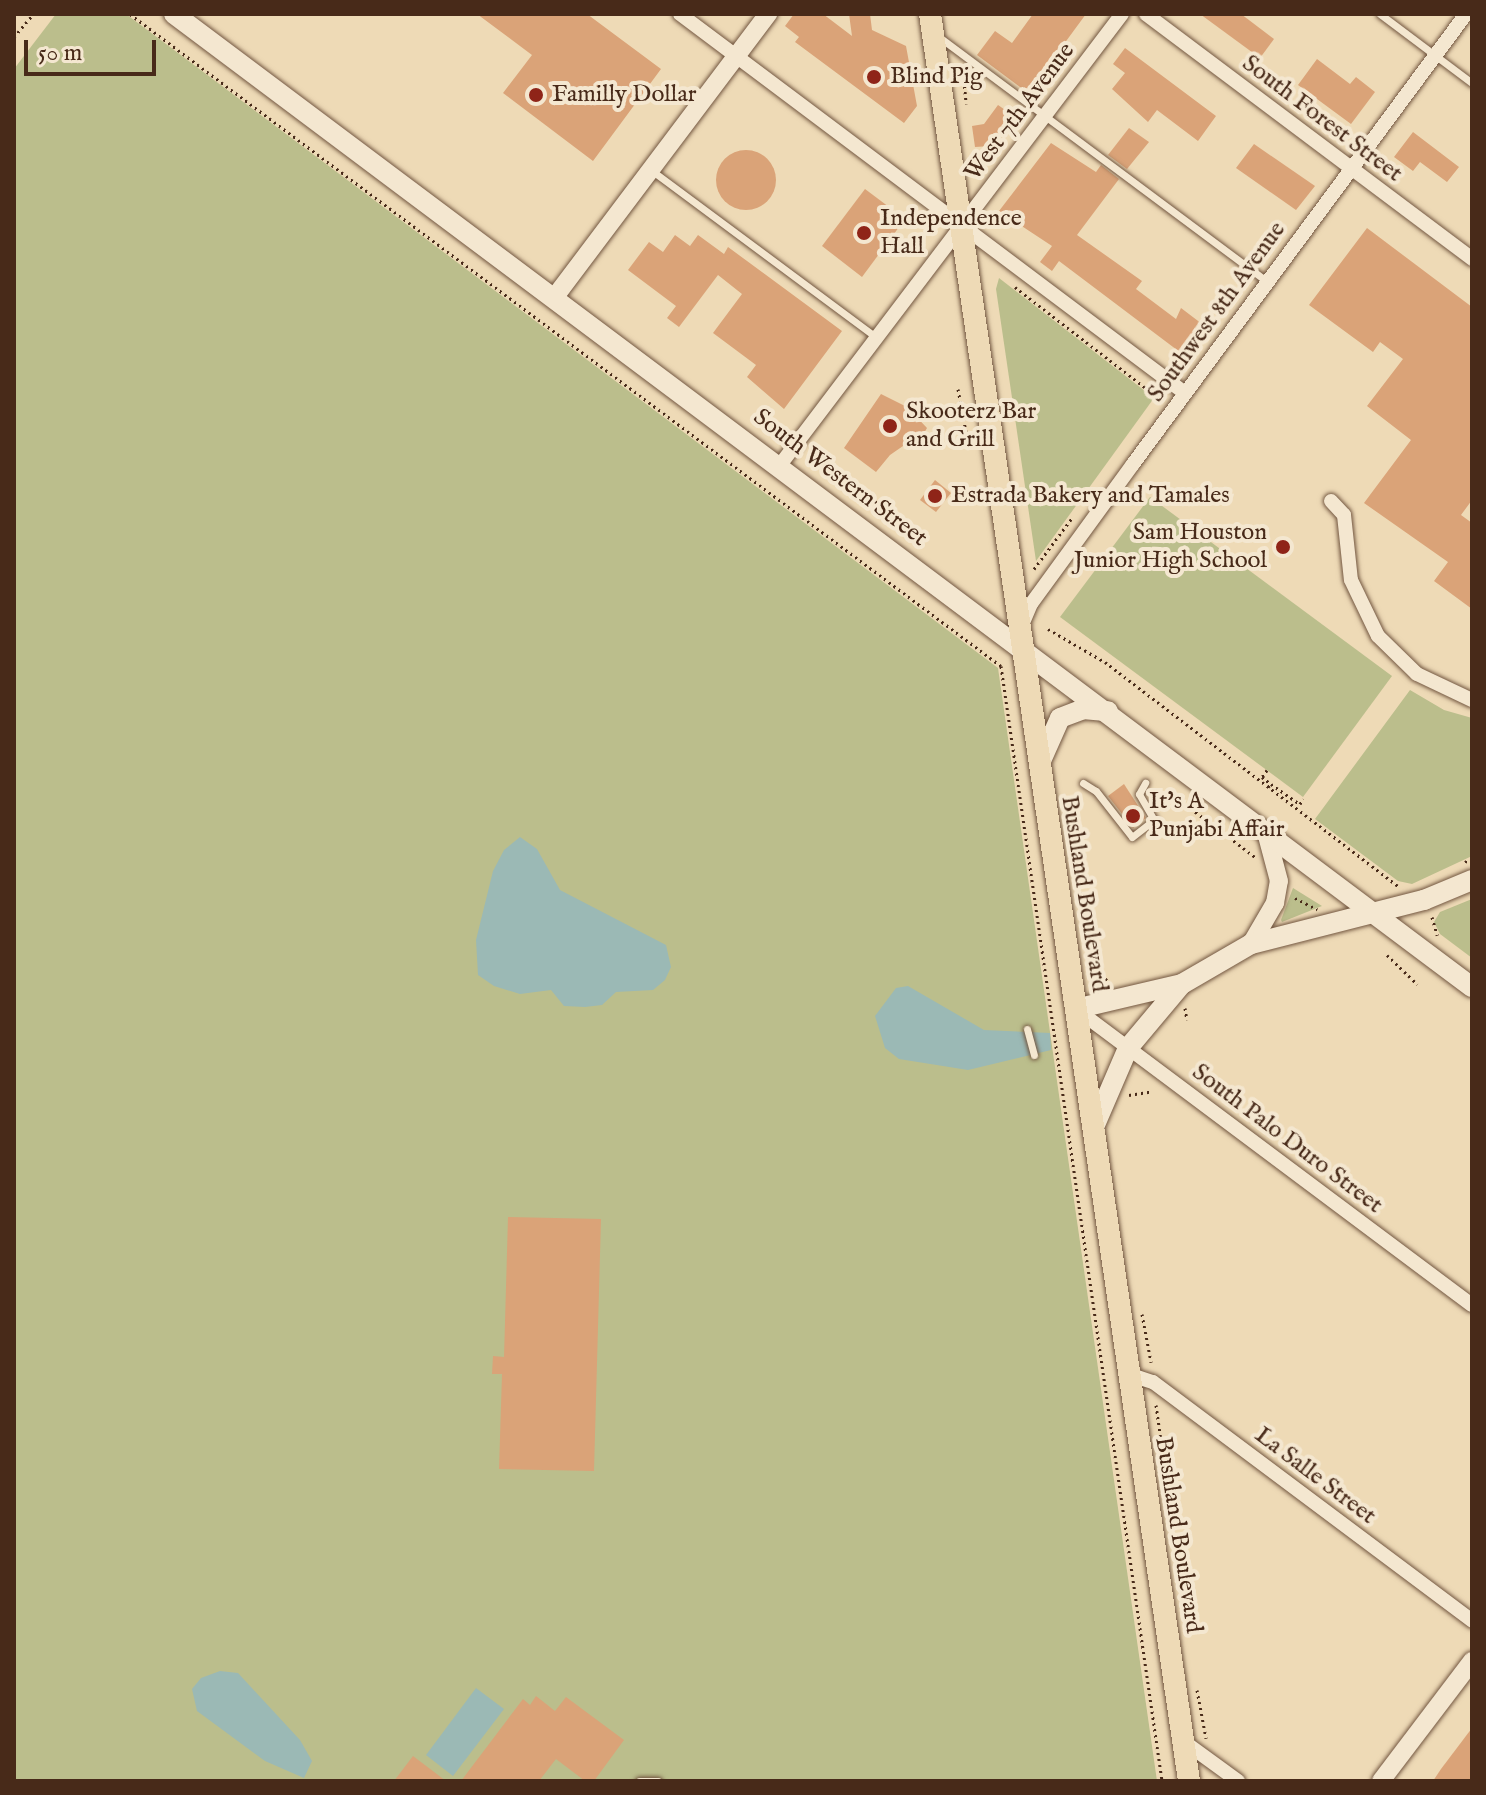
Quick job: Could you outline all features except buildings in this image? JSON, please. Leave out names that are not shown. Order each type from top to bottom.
[{"type":"main road","name":"South Western Street","points":[[174,14],[1110,711],[1472,987]]},
{"type":"main road","name":"Bushland Boulevard","points":[[931,23],[1019,644],[1189,1781]]},
{"type":"main road","points":[[1039,767],[1045,741],[1060,718],[1083,709],[1110,711]]},
{"type":"main road","points":[[1092,1135],[1108,1086],[1128,1048],[1183,994],[1251,944],[1433,897],[1472,880]]},
{"type":"main road","points":[[1075,1009],[1183,994]]},
{"type":"street","points":[[680,14],[1185,393]]},
{"type":"street","points":[[554,298],[768,14]]},
{"type":"street","name":"West 7th Avenue","points":[[780,465],[1122,14]]},
{"type":"street","name":"South Forest Street","points":[[1146,14],[1472,259]]},
{"type":"street","name":"Southwest 8th Avenue","points":[[1019,644],[1031,604],[1466,14]]},
{"type":"street","points":[[1331,501],[1344,515],[1351,580],[1378,636],[1427,681],[1472,700]]},
{"type":"street","points":[[1251,944],[1275,903],[1279,881],[1275,853],[1263,826]]},
{"type":"street","name":"South Palo Duro Street","points":[[1075,1009],[1472,1305]]},
{"type":"street","name":"La Salle Street","points":[[1128,1374],[1153,1382],[1472,1621]]},
{"type":"street","points":[[1381,1781],[1472,1661]]},
{"type":"street","points":[[1182,1741],[1238,1781]]},
{"type":"lane","points":[[1380,14],[1472,83]]},
{"type":"lane","points":[[931,23],[961,53],[1047,113],[1268,282]]},
{"type":"lane","points":[[651,170],[876,337]]},
{"type":"lane","points":[[1083,783],[1096,791],[1132,837],[1154,820],[1139,794],[1145,783]]},
{"type":"lane","points":[[1027,1029],[1034,1055]]},
{"type":"lane","points":[[639,1781],[658,1781]]},
{"type":"path","points":[[14,37],[33,14]]},
{"type":"path","points":[[130,14],[1001,666],[1162,1781]]},
{"type":"path","points":[[961,53],[966,104]]},
{"type":"path","points":[[1006,281],[1161,398],[1152,410]]},
{"type":"path","points":[[958,389],[967,437]]},
{"type":"path","points":[[812,448],[903,523]]},
{"type":"path","points":[[1034,569],[1079,508]]},
{"type":"path","points":[[1048,629],[1105,662],[1390,881],[1411,887]]},
{"type":"path","points":[[1267,770],[1262,777],[1270,786],[1300,804],[1303,799]]},
{"type":"path","points":[[1181,801],[1262,866]]},
{"type":"path","points":[[1076,862],[1095,964],[1113,985]]},
{"type":"path","points":[[1288,894],[1321,911]]},
{"type":"path","points":[[1435,910],[1431,926],[1437,936]]},
{"type":"path","points":[[1392,953],[1387,955],[1411,973],[1417,984]]},
{"type":"path","points":[[1183,994],[1187,1020]]},
{"type":"green space","points":[[56,14],[126,14],[998,668],[1157,1781],[14,1781],[14,69]]},
{"type":"green space","points":[[999,278],[1154,398],[1036,561],[996,289]]},
{"type":"green space","points":[[1150,497],[1392,676],[1303,797],[1060,617]]},
{"type":"green space","points":[[1410,690],[1444,710],[1472,718],[1472,856],[1412,884],[1398,881],[1315,819]]},
{"type":"green space","points":[[1293,888],[1322,906],[1282,922],[1281,920]]},
{"type":"green space","points":[[1472,899],[1472,958],[1440,934],[1434,922],[1440,912]]},
{"type":"water","points":[[520,837],[537,849],[560,890],[666,945],[671,967],[665,980],[653,990],[616,992],[602,1005],[585,1007],[564,1006],[551,990],[520,994],[494,986],[478,975],[476,940],[493,871],[504,850]]},
{"type":"water","points":[[908,986],[984,1030],[1050,1033],[1051,1050],[968,1070],[899,1059],[885,1048],[875,1016],[896,988]]},
{"type":"water","points":[[220,1671],[238,1673],[300,1740],[312,1761],[304,1778],[265,1761],[197,1711],[192,1689],[201,1678]]},
{"type":"water","points":[[476,1688],[504,1709],[453,1776],[426,1755]]},
{"type":"place","name":"Blind Pig","points":[[874,77]]},
{"type":"place","name":"Familly Dollar","points":[[536,95]]},
{"type":"place","name":"Independence Hall","points":[[864,233]]},
{"type":"place","name":"Skooterz Bar and Grill","points":[[890,426]]},
{"type":"place","name":"Estrada Bakery and Tamales","points":[[935,496]]},
{"type":"place","name":"Sam Houston Junior High School","points":[[1283,547]]},
{"type":"place","name":"It's A Punjabi Affair","points":[[1133,816]]}]
